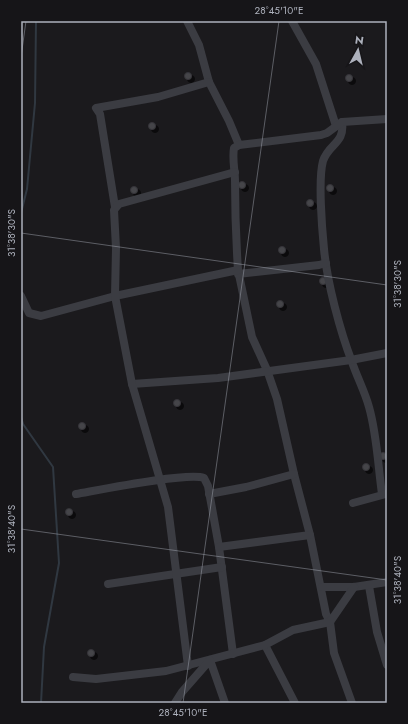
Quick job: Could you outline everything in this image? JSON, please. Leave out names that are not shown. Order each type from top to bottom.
[{"type":"street","points":[[187,21],[199,45],[209,82],[229,121],[238,145]]},
{"type":"street","points":[[292,21],[316,64],[343,131],[338,142],[332,146],[323,162],[322,203],[326,262],[338,317],[351,360],[369,407],[384,494],[352,503]]},
{"type":"street","points":[[188,666],[168,507],[132,384],[115,296],[116,248],[113,214],[115,207],[100,114],[96,108],[158,97],[209,82]]},
{"type":"street","points":[[352,703],[334,653],[330,622],[326,614],[322,587],[277,399],[267,370],[252,337],[238,272],[235,230],[235,172],[233,155],[234,148],[238,145],[321,135],[328,133],[339,124],[387,119]]},
{"type":"street","points":[[115,207],[119,204],[235,172]]},
{"type":"street","points":[[21,296],[30,313],[41,316],[115,296],[238,272],[319,265],[326,262]]},
{"type":"street","points":[[132,384],[193,381],[351,360],[387,353]]},
{"type":"street","points":[[209,494],[246,487],[294,474]]},
{"type":"street","points":[[76,494],[159,480],[201,477],[206,480],[222,566],[233,654]]},
{"type":"street","points":[[219,547],[310,535]]},
{"type":"street","points":[[108,584],[222,566]]},
{"type":"street","points":[[322,587],[369,586],[387,582]]},
{"type":"street","points":[[369,586],[377,632],[387,666]]},
{"type":"street","points":[[73,677],[96,679],[166,671],[265,645],[297,628],[330,622],[354,587]]},
{"type":"street","points":[[265,645],[295,703]]},
{"type":"street","points":[[175,703],[182,692],[210,660]]},
{"type":"street","points":[[210,660],[225,703]]},
{"type":"building","points":[[188,72],[191,73],[191,79],[188,80],[185,79],[184,76],[185,73]]},
{"type":"building","points":[[349,74],[352,75],[352,81],[349,82],[346,81],[345,78],[346,75]]},
{"type":"building","points":[[152,122],[155,123],[155,129],[152,130],[149,129],[148,126],[149,123]]},
{"type":"building","points":[[242,181],[246,185],[242,189],[238,185]]},
{"type":"building","points":[[330,184],[333,185],[333,191],[330,192],[327,191],[326,188],[327,185]]},
{"type":"building","points":[[134,186],[137,187],[137,193],[134,194],[131,193],[130,190],[131,187]]},
{"type":"building","points":[[310,199],[313,200],[313,206],[310,207],[307,206],[306,203],[307,200]]},
{"type":"building","points":[[282,246],[285,247],[285,253],[282,254],[279,253],[278,250],[279,247]]},
{"type":"building","points":[[323,278],[326,281],[323,284],[320,281]]},
{"type":"building","points":[[280,300],[283,301],[283,307],[280,308],[277,307],[276,304],[277,301]]},
{"type":"building","points":[[177,399],[180,400],[180,406],[177,407],[174,406],[173,403],[174,400]]},
{"type":"building","points":[[82,422],[85,423],[85,429],[82,430],[79,429],[78,426],[79,423]]},
{"type":"building","points":[[383,453],[386,456],[383,459],[380,456]]},
{"type":"building","points":[[366,463],[369,464],[369,470],[366,471],[363,470],[362,467],[363,464]]},
{"type":"building","points":[[69,508],[72,509],[72,515],[69,516],[66,515],[65,512],[66,509]]},
{"type":"building","points":[[91,649],[94,650],[94,656],[91,657],[88,656],[87,653],[88,650]]},
{"type":"waterway","points":[[21,213],[27,189],[35,103],[36,21]]},
{"type":"waterway","points":[[21,417],[23,424],[53,467],[59,563],[44,647],[41,703]]}]
